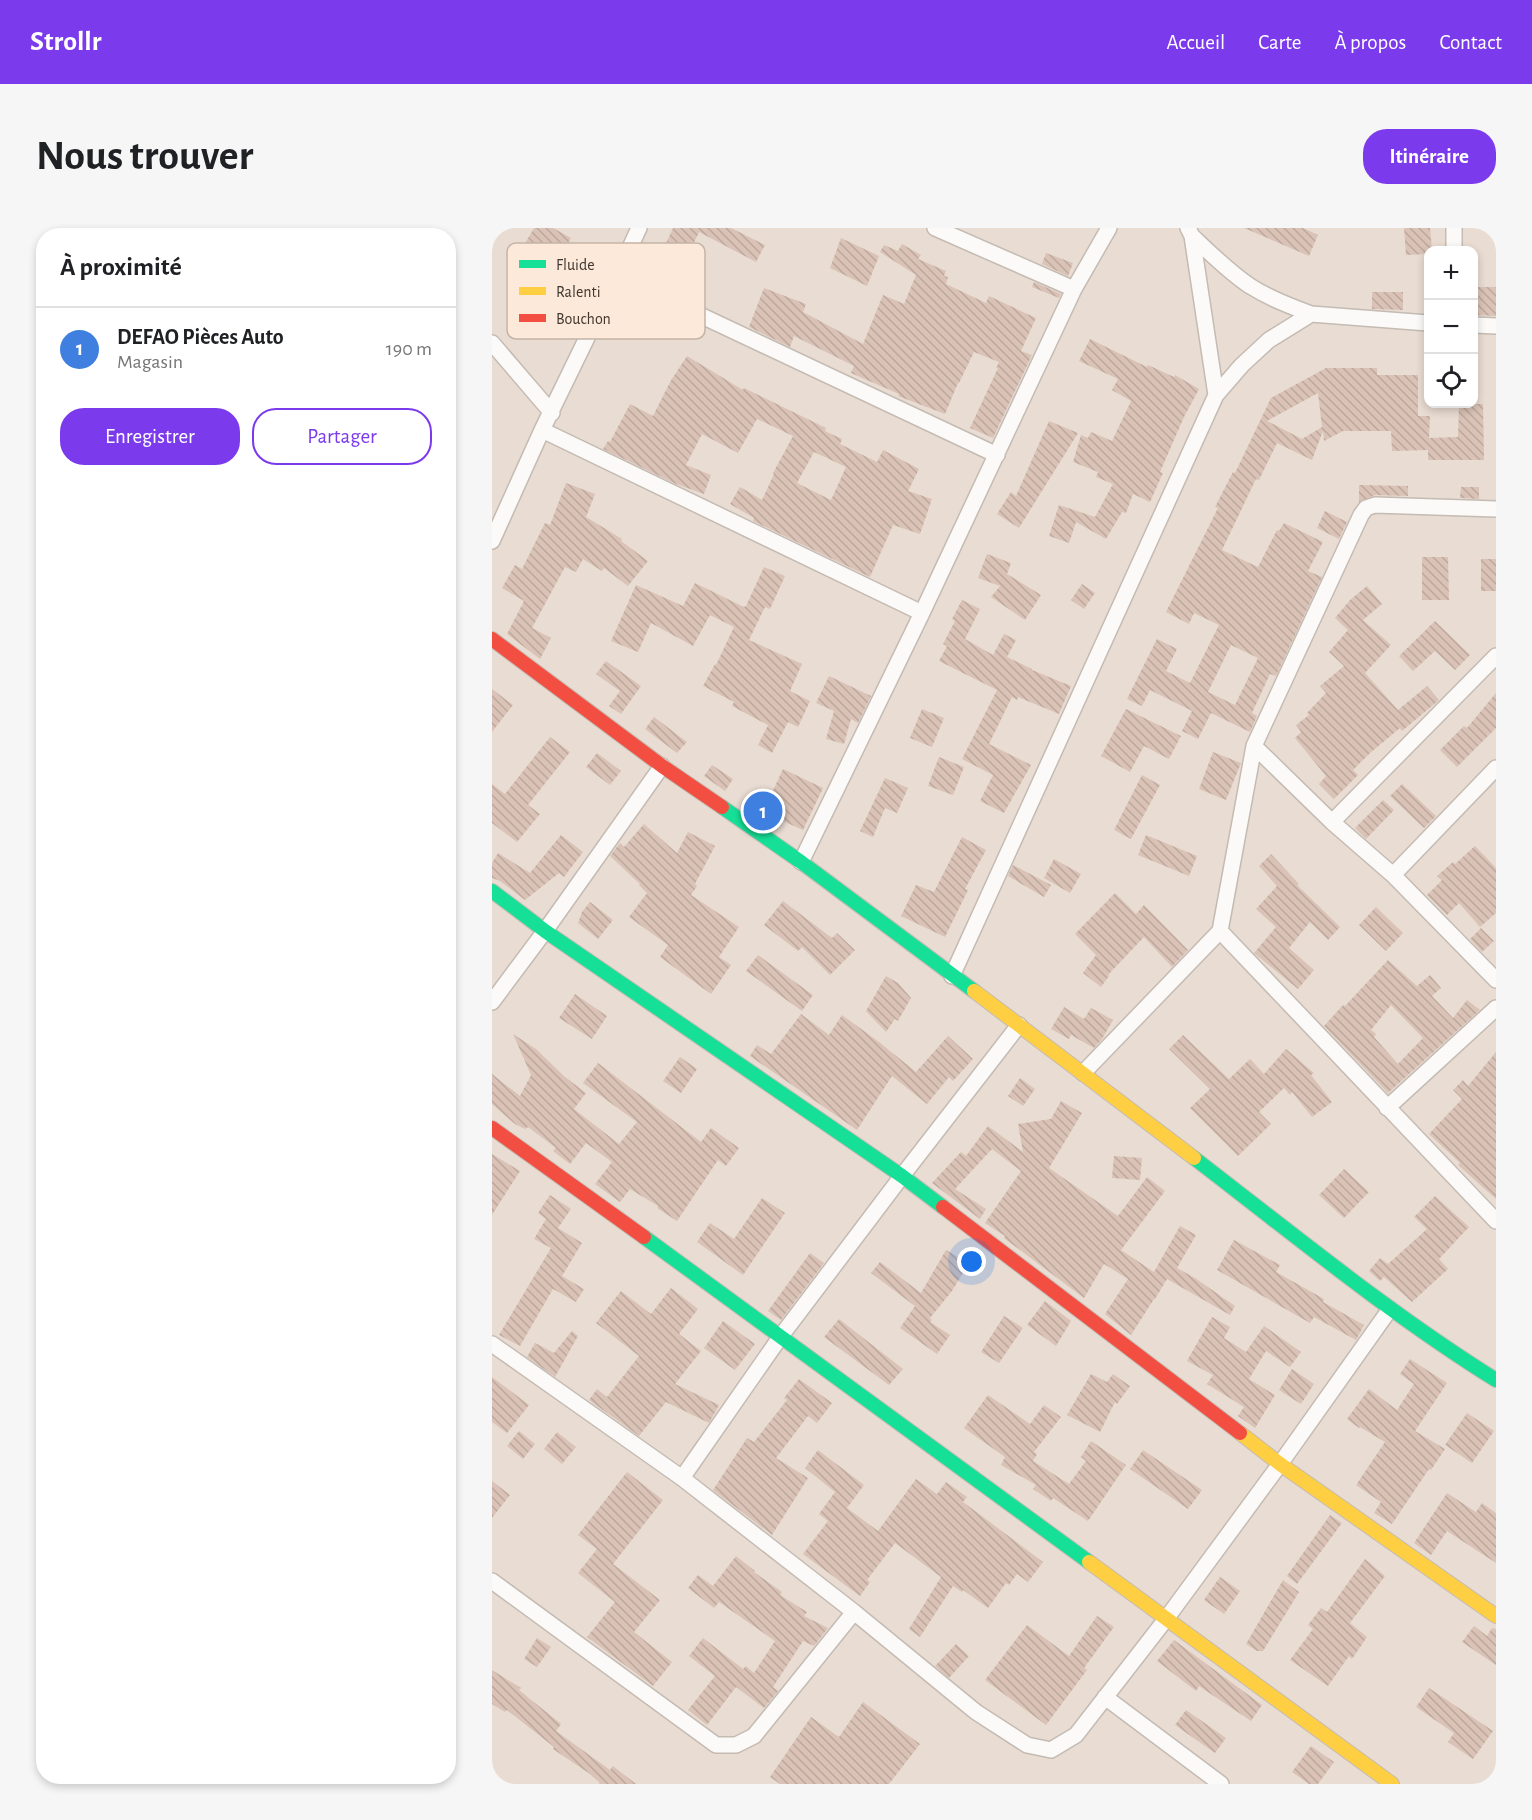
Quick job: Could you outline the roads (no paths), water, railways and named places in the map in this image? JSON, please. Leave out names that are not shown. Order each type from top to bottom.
[{"type":"street","points":[[632,243],[639,228]]},
{"type":"street","points":[[935,228],[1074,289]]},
{"type":"street","points":[[801,862],[922,613],[1074,289],[1108,228]]},
{"type":"street","points":[[1454,228],[1454,246]]},
{"type":"street","points":[[1190,232],[1220,262],[1249,285],[1280,302],[1311,314],[1424,322]]},
{"type":"street","points":[[1190,232],[1216,395]]},
{"type":"street","points":[[952,976],[1216,395],[1242,365],[1269,340],[1311,314]]},
{"type":"street","points":[[705,317],[997,455]]},
{"type":"street","points":[[1478,325],[1496,326]]},
{"type":"street","points":[[492,541],[542,430],[587,339]]},
{"type":"street","points":[[492,343],[552,413]]},
{"type":"street","points":[[542,430],[922,613]]},
{"type":"street","points":[[1083,1073],[1220,931],[1254,746],[1366,508],[1375,505],[1496,509]]},
{"type":"street","points":[[492,639],[662,766],[801,862],[1083,1073],[1390,1309],[1496,1380]]},
{"type":"street","points":[[1332,822],[1496,656]]},
{"type":"street","points":[[1254,746],[1332,822],[1393,875],[1496,980]]},
{"type":"street","points":[[492,1002],[662,766]]},
{"type":"street","points":[[1393,875],[1496,768]]},
{"type":"street","points":[[492,891],[545,931],[902,1176],[1280,1464],[1496,1616]]},
{"type":"street","points":[[1220,931],[1496,1221]]},
{"type":"street","points":[[1387,1108],[1496,1008]]},
{"type":"street","points":[[682,1478],[781,1336],[1018,1025]]},
{"type":"street","points":[[492,1128],[781,1336],[1392,1784]]},
{"type":"street","points":[[492,1344],[682,1478],[854,1612],[976,1712],[1027,1745],[1051,1750],[1076,1735],[1167,1619],[1390,1309]]},
{"type":"street","points":[[492,1581],[716,1745],[736,1745],[754,1736],[854,1612]]},
{"type":"street","points":[[1105,1697],[1221,1784]]},
{"type":"place","name":"DEFAO Pièces Auto","points":[[763,811]]}]
